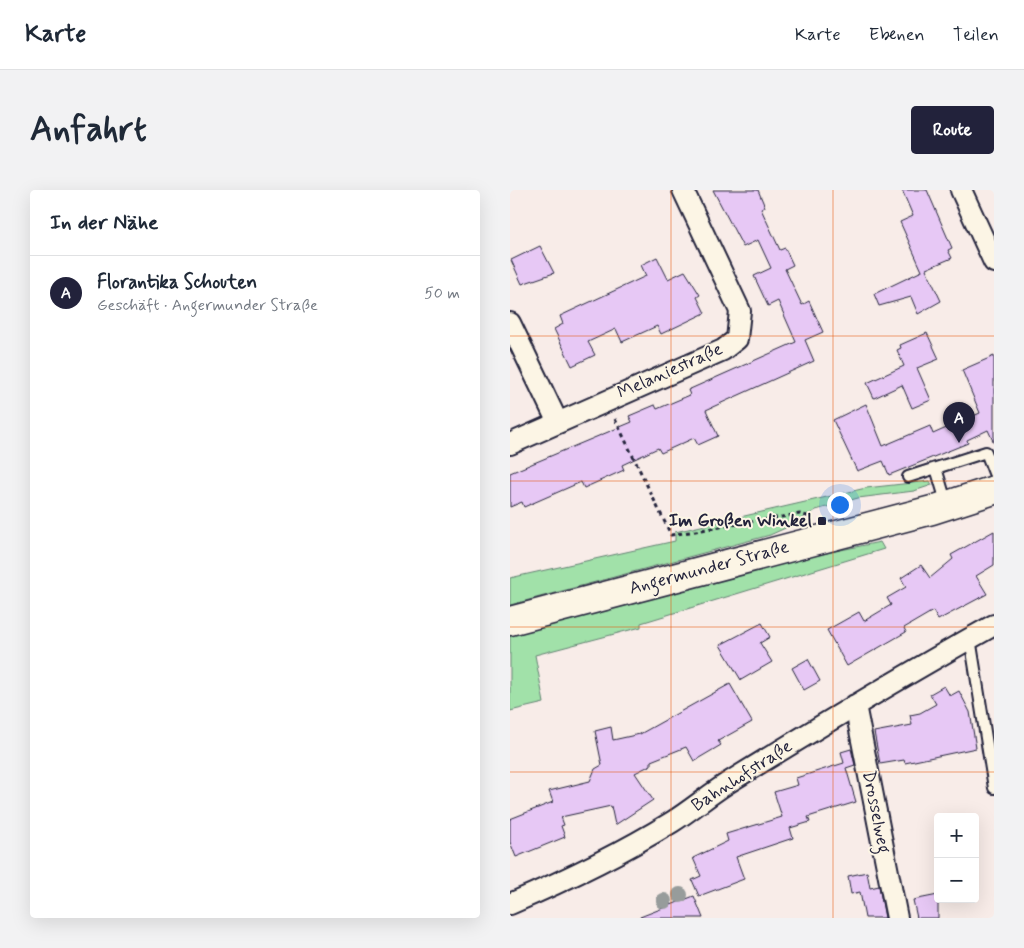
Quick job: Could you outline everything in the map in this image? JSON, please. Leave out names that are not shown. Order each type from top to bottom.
[{"type":"main road","name":"Angermunder Straße","points":[[510,621],[947,506],[994,490]]},
{"type":"street","name":"Melaniestraße","points":[[510,444],[723,350],[737,339],[740,311],[683,190]]},
{"type":"street","points":[[961,190],[994,262]]},
{"type":"street","points":[[510,323],[558,423]]},
{"type":"street","name":"Bahnhofstraße","points":[[510,904],[616,855],[673,822],[725,784],[855,705],[994,625]]},
{"type":"street","name":"Drosselweg","points":[[855,705],[898,918]]},
{"type":"lane","points":[[908,477],[986,452],[994,473]]},
{"type":"lane","points":[[936,468],[947,506]]},
{"type":"lane","points":[[970,638],[994,788]]},
{"type":"path","points":[[606,400],[672,535],[800,514],[822,521],[828,537]]},
{"type":"green space","points":[[930,481],[932,485],[914,491],[858,498],[816,510],[792,525],[770,535],[510,605],[510,578],[675,541],[675,532],[866,488]]},
{"type":"green space","points":[[880,542],[884,549],[641,623],[641,627],[535,655],[544,703],[510,711],[510,636],[740,573]]},
{"type":"building","points":[[713,190],[758,190],[765,207],[761,209],[780,250],[785,248],[793,265],[785,269],[802,305],[809,301],[823,332],[805,340],[814,361],[706,410],[718,436],[698,445],[694,438],[661,453],[658,448],[622,465],[624,470],[584,488],[581,482],[524,507],[522,502],[510,507],[510,473],[632,422],[629,416],[655,405],[657,409],[690,395],[688,390],[796,342],[778,301],[768,306],[754,276],[771,268],[758,240],[743,247]]},
{"type":"building","points":[[902,190],[927,190],[952,248],[948,250],[952,258],[926,269],[941,301],[918,314],[911,297],[879,306],[874,294],[922,271],[900,222],[913,216]]},
{"type":"building","points":[[540,246],[554,273],[522,284],[511,260]]},
{"type":"building","points":[[657,257],[668,279],[685,271],[700,295],[697,297],[705,313],[661,334],[657,326],[622,342],[616,329],[588,342],[595,355],[572,366],[554,329],[563,324],[560,316],[646,276],[641,265]]},
{"type":"building","points":[[927,333],[939,359],[917,368],[931,400],[912,408],[902,385],[874,398],[867,383],[904,366],[897,350],[901,348],[900,345]]},
{"type":"building","points":[[994,356],[994,443],[988,430],[967,440],[968,443],[889,475],[883,461],[857,471],[833,420],[866,404],[883,446],[930,426],[933,434],[980,413],[962,370]]},
{"type":"building","points":[[994,531],[994,565],[976,576],[987,594],[938,620],[933,611],[904,628],[906,632],[847,666],[827,630],[859,612],[864,621],[891,605],[887,598],[906,587],[901,578],[921,565],[930,578],[953,559],[951,555]]},
{"type":"building","points":[[762,623],[770,637],[760,643],[772,662],[741,680],[720,645]]},
{"type":"building","points":[[808,659],[820,681],[804,690],[792,668]]},
{"type":"building","points":[[730,684],[752,722],[718,741],[721,745],[694,761],[686,747],[651,761],[651,765],[635,773],[653,800],[615,825],[611,806],[561,817],[564,825],[561,826],[565,837],[516,857],[510,842],[510,819],[553,802],[549,791],[590,781],[595,769],[602,765],[595,731],[611,727],[613,740],[640,734]]},
{"type":"building","points":[[944,686],[950,696],[959,691],[970,712],[976,748],[905,763],[904,760],[880,764],[874,732],[912,725],[910,715],[920,713],[936,704],[930,694]]},
{"type":"building","points":[[851,749],[855,765],[846,768],[856,802],[808,817],[810,822],[790,828],[793,838],[736,857],[744,879],[699,896],[692,880],[701,876],[693,858],[728,841],[726,834],[782,817],[774,792],[798,785],[796,778],[844,763],[841,752]]},
{"type":"building","points":[[867,872],[870,888],[879,886],[885,918],[865,918],[860,892],[851,894],[848,876]]},
{"type":"building","points":[[694,896],[703,918],[640,918],[640,917]]},
{"type":"building","points":[[934,896],[934,903],[938,903],[938,918],[917,918],[913,900]]},
{"type":"place","name":"Florantika Schouten","points":[[959,443]]},
{"type":"place","name":"Im Großen Winkel","points":[[822,521]]}]
